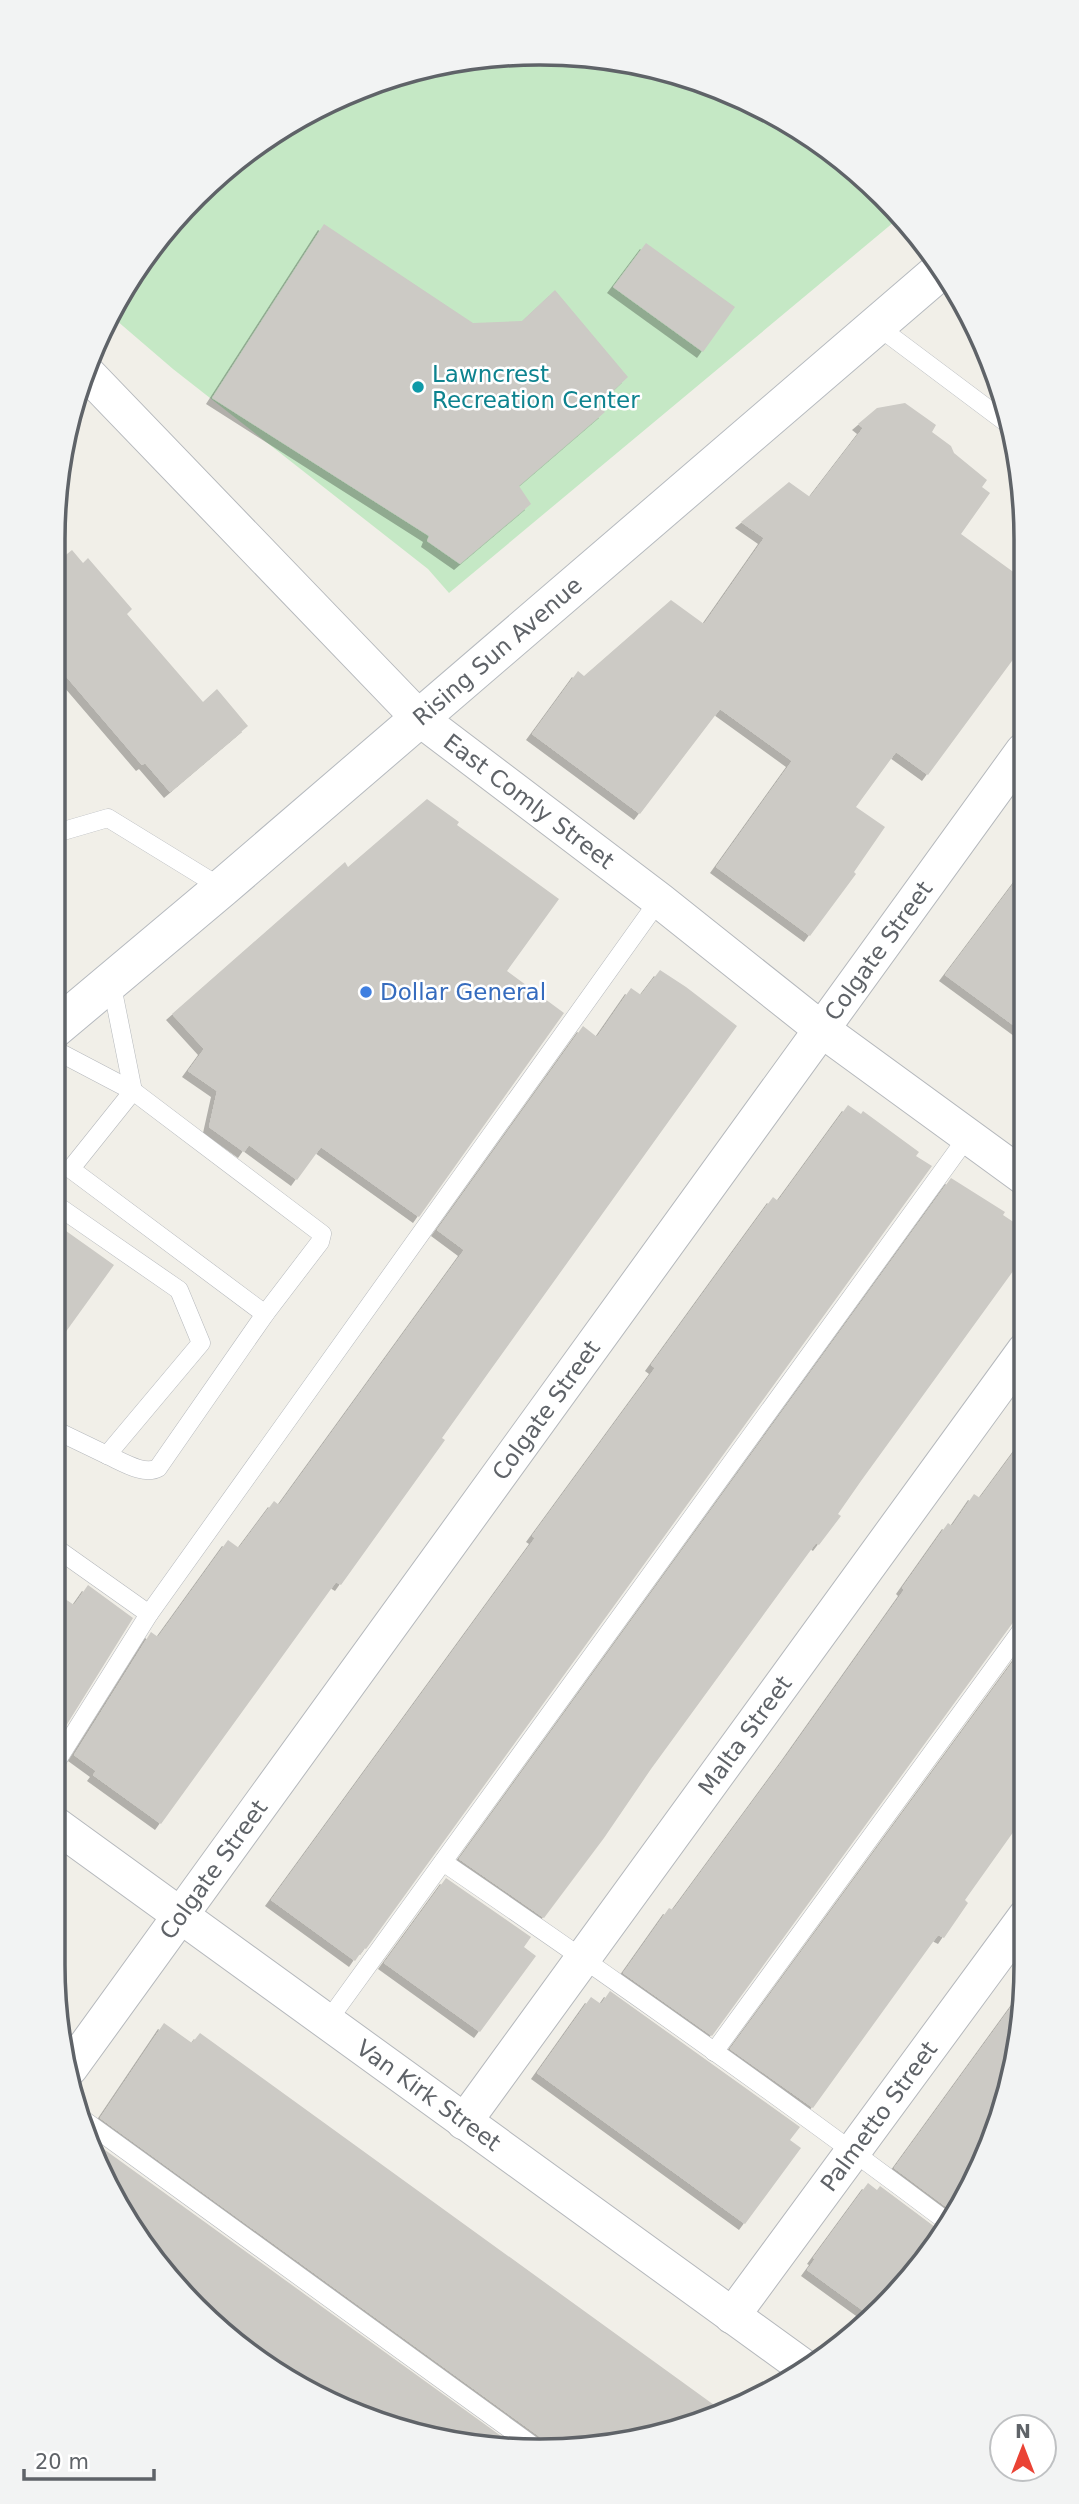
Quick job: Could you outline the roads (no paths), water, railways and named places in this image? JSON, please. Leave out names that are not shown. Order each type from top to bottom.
[{"type":"main road","name":"Rising Sun Avenue","points":[[65,1019],[934,276]]},
{"type":"street","name":"East Comly Street","points":[[93,379],[419,718],[659,900],[821,1029],[1014,1170]]},
{"type":"street","name":"Colgate Street","points":[[75,2061],[1014,763]]},
{"type":"street","name":"Malta Street","points":[[464,2122],[1014,1365]]},
{"type":"street","name":"Van Kirk Street","points":[[65,1833],[797,2363]]},
{"type":"street","name":"Palmetto Street","points":[[732,2316],[1014,1932]]},
{"type":"lane","points":[[876,325],[998,416]]},
{"type":"lane","points":[[65,830],[108,818],[222,887]]},
{"type":"lane","points":[[65,1746],[149,1614],[659,900]]},
{"type":"lane","points":[[111,981],[133,1091],[72,1170],[265,1314]]},
{"type":"lane","points":[[65,1056],[133,1091],[321,1234],[320,1242],[265,1314],[158,1468],[145,1471],[65,1435]]},
{"type":"lane","points":[[327,2022],[968,1136]]},
{"type":"lane","points":[[65,1211],[179,1290],[201,1343],[107,1455]]},
{"type":"lane","points":[[65,1555],[149,1614]]},
{"type":"lane","points":[[713,2052],[1014,1640]]},
{"type":"lane","points":[[443,1863],[582,1958],[853,2151],[941,2217]]},
{"type":"lane","points":[[94,2127],[523,2438]]},
{"type":"place","name":"Lawncrest Recreation Center","points":[[418,387]]},
{"type":"place","name":"Dollar General","points":[[366,992]]}]
